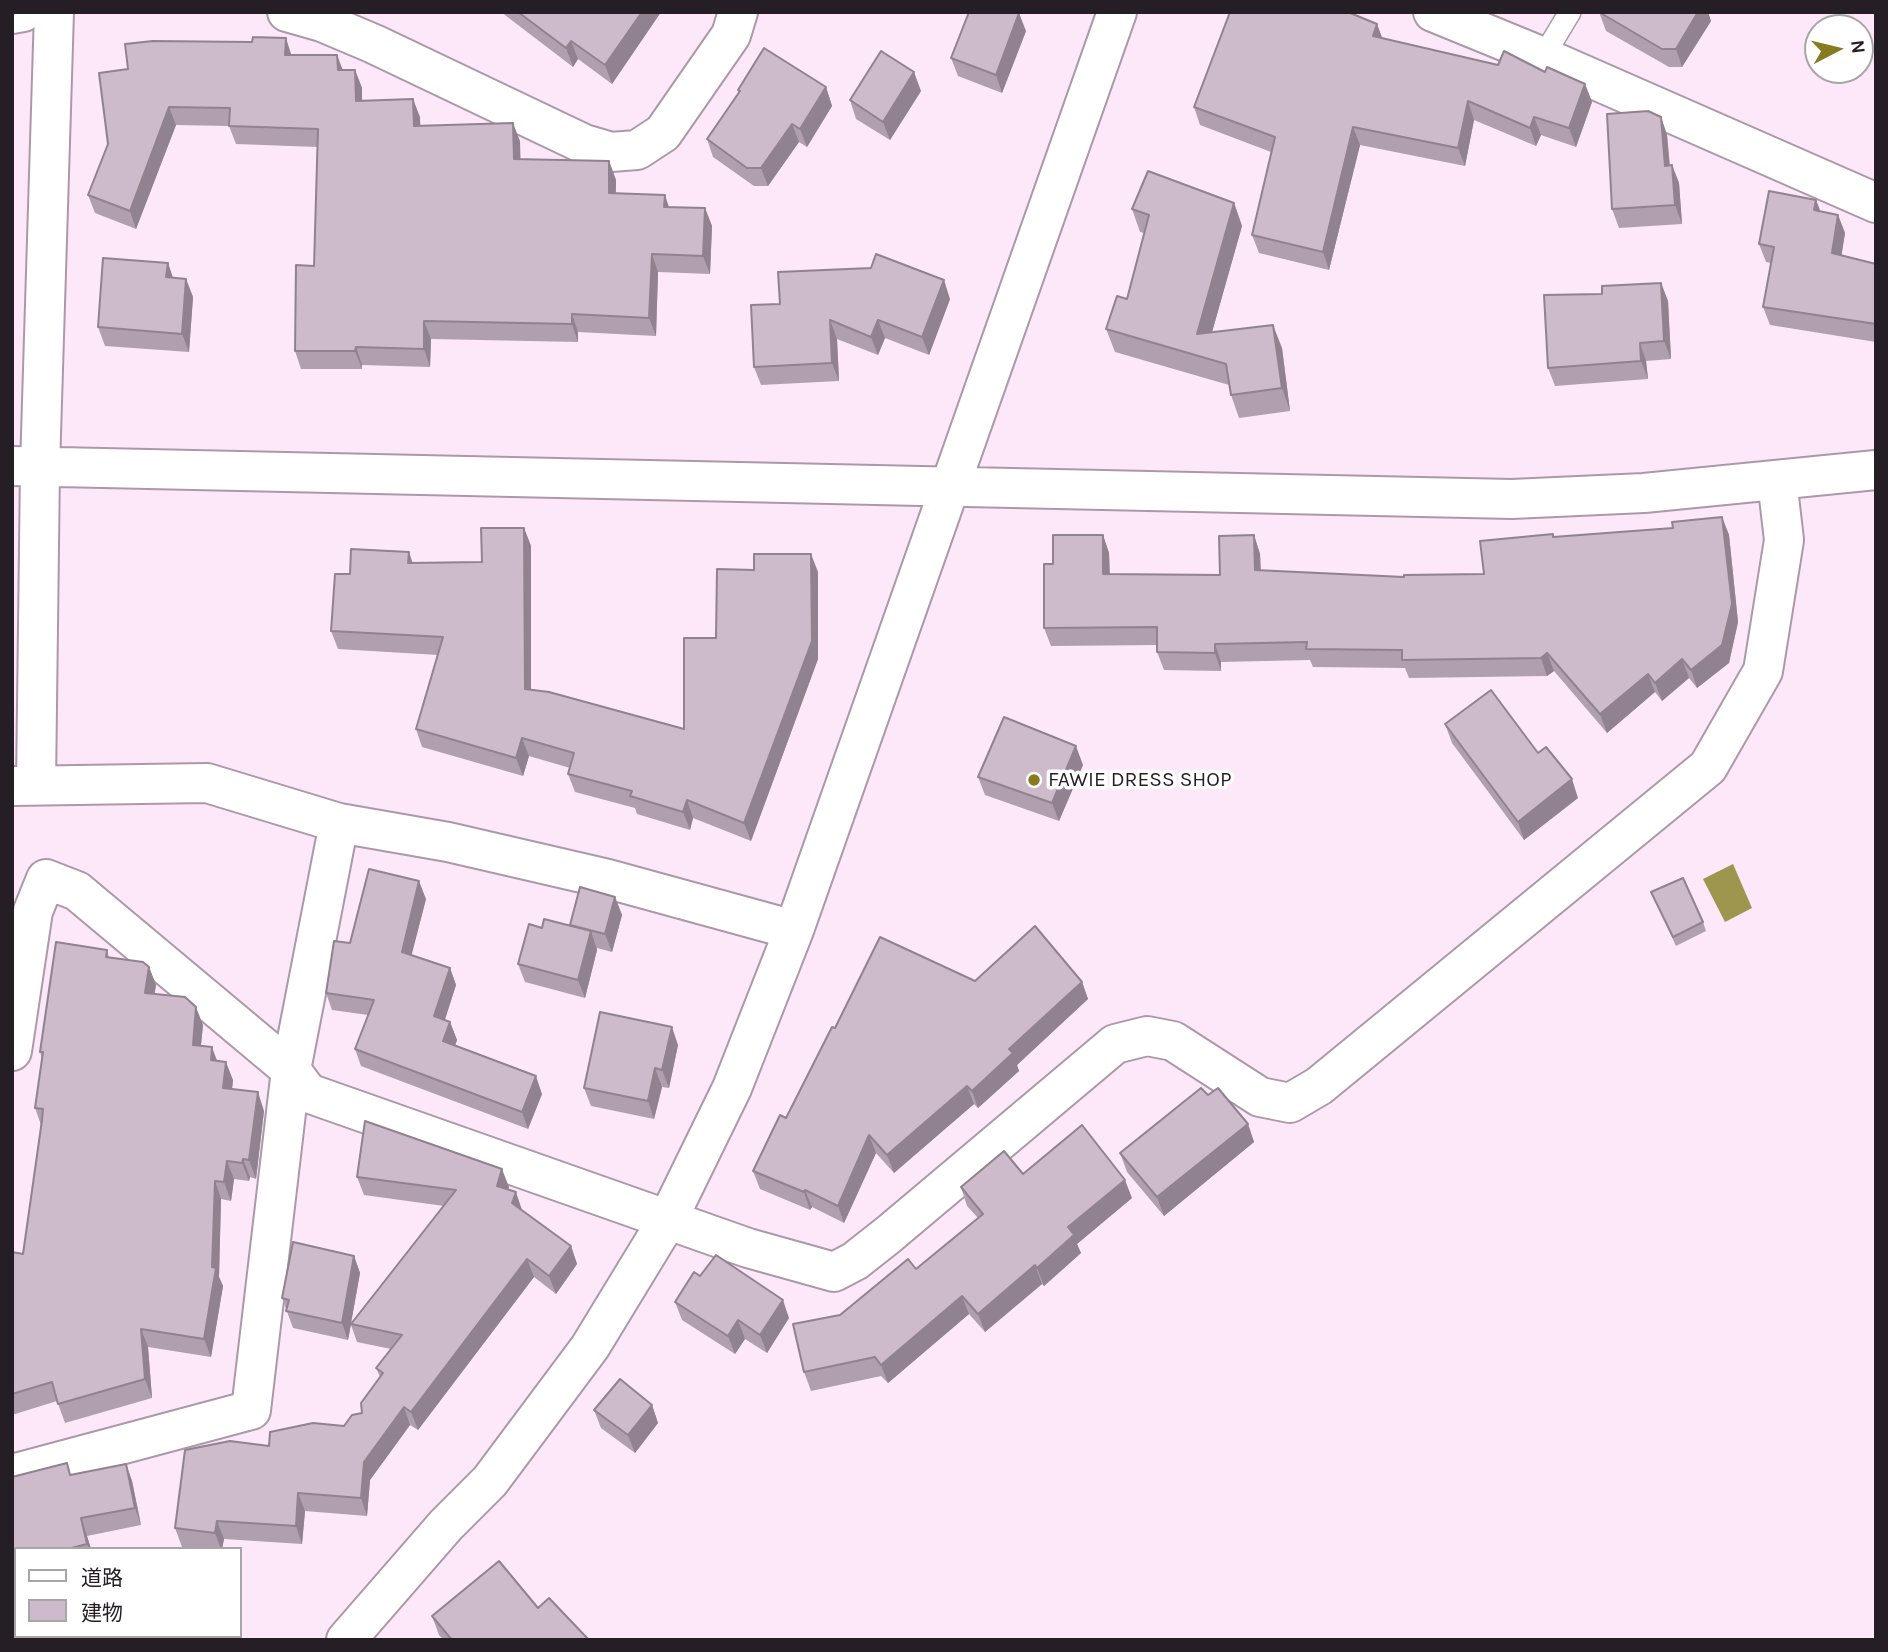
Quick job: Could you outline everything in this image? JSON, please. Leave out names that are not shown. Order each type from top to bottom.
[{"type":"street","points":[[12,14],[23,12]]},
{"type":"street","points":[[54,12],[26,466],[24,785],[207,783],[340,823],[448,842],[608,879],[794,930]]},
{"type":"street","points":[[287,12],[322,22],[374,44],[584,144],[611,152],[636,150],[663,133],[731,35],[738,12]]},
{"type":"street","points":[[346,1640],[446,1525],[491,1481],[590,1347],[668,1219],[732,1088],[794,930],[1117,12]]},
{"type":"street","points":[[1433,12],[1543,57],[1876,203]]},
{"type":"street","points":[[26,466],[1512,499],[1644,493],[1876,470]]},
{"type":"street","points":[[12,1051],[33,911],[46,879],[77,891],[291,1070],[308,1093],[748,1248],[834,1272],[855,1261],[888,1235],[1115,1044],[1147,1036],[1173,1041],[1260,1097],[1290,1103],[1319,1086],[1708,767],[1763,671],[1784,540],[1777,480]]},
{"type":"street","points":[[12,1474],[251,1410],[291,1070],[340,823]]},
{"type":"lane","points":[[1543,57],[1570,12]]},
{"type":"shaded area","points":[[1733,864],[1752,908],[1725,922],[1703,879]]},
{"type":"building","points":[[518,12],[642,12],[605,65],[571,41],[566,48]]},
{"type":"building","points":[[969,12],[1019,13],[996,75],[951,58]]},
{"type":"building","points":[[1230,12],[1348,12],[1377,24],[1373,36],[1498,65],[1504,51],[1545,72],[1547,67],[1585,84],[1569,128],[1534,117],[1530,128],[1468,101],[1458,148],[1353,127],[1323,252],[1252,235],[1275,137],[1194,107]]},
{"type":"building","points":[[1599,12],[1698,12],[1676,49],[1662,49]]},
{"type":"building","points":[[253,37],[286,38],[285,55],[337,55],[338,70],[355,70],[356,101],[413,99],[414,126],[513,123],[514,159],[609,161],[609,193],[665,195],[664,207],[705,208],[703,256],[652,254],[649,318],[572,314],[572,324],[424,321],[424,349],[356,347],[355,351],[295,351],[296,265],[314,266],[318,129],[229,126],[230,108],[169,107],[130,211],[88,195],[108,144],[99,73],[128,69],[125,44],[153,41],[252,42]]},
{"type":"building","points":[[764,48],[826,87],[800,129],[792,124],[761,168],[747,168],[707,139],[740,91],[738,90]]},
{"type":"building","points":[[881,51],[914,72],[883,122],[850,100]]},
{"type":"building","points":[[1648,111],[1661,117],[1665,166],[1672,165],[1675,205],[1612,209],[1607,114]]},
{"type":"building","points":[[1148,171],[1234,203],[1197,334],[1273,325],[1282,388],[1231,395],[1226,364],[1106,329],[1117,296],[1127,299],[1149,215],[1132,209]]},
{"type":"building","points":[[1769,191],[1816,200],[1814,210],[1838,215],[1832,253],[1876,264],[1876,324],[1763,307],[1774,247],[1759,244]]},
{"type":"building","points":[[876,254],[944,280],[922,337],[878,320],[871,337],[830,320],[832,363],[754,367],[751,305],[780,304],[778,272],[871,268]]},
{"type":"building","points":[[103,258],[168,263],[166,277],[186,279],[182,334],[98,327]]},
{"type":"building","points":[[1661,283],[1664,341],[1640,343],[1641,361],[1548,368],[1544,295],[1602,294],[1602,286]]},
{"type":"building","points":[[1722,517],[1732,604],[1722,645],[1691,670],[1682,659],[1655,683],[1648,674],[1600,714],[1547,653],[1541,658],[1402,660],[1402,650],[1306,649],[1307,642],[1215,644],[1215,653],[1157,652],[1157,627],[1044,628],[1044,564],[1053,564],[1053,535],[1103,535],[1103,574],[1220,575],[1219,536],[1254,535],[1255,570],[1404,577],[1484,574],[1480,541],[1673,528],[1672,522]]},
{"type":"building","points":[[481,528],[524,528],[525,689],[549,692],[684,729],[684,638],[716,638],[717,569],[754,570],[754,554],[811,554],[812,641],[744,823],[687,800],[683,812],[630,796],[632,791],[568,774],[574,753],[522,738],[516,758],[416,729],[443,637],[331,631],[335,574],[350,574],[351,549],[409,552],[408,563],[482,562]]},
{"type":"building","points":[[1491,690],[1538,753],[1546,747],[1572,779],[1518,822],[1445,724]]},
{"type":"building","name":"FAWIE DRESS SHOP","points":[[1004,717],[1076,746],[1052,803],[978,777]]},
{"type":"building","points":[[369,869],[419,881],[402,952],[450,968],[434,1016],[450,1022],[443,1041],[536,1076],[522,1112],[355,1049],[374,1000],[326,993],[334,941],[350,943]]},
{"type":"building","points":[[1683,878],[1703,922],[1673,937],[1651,892]]},
{"type":"building","points":[[580,887],[615,897],[605,934],[570,925]]},
{"type":"building","points":[[544,919],[591,931],[578,980],[518,964],[529,924],[542,928]]},
{"type":"building","points":[[1035,926],[1082,982],[1009,1049],[1013,1053],[972,1091],[967,1086],[887,1155],[869,1135],[838,1206],[805,1190],[804,1192],[753,1171],[780,1115],[786,1118],[832,1027],[835,1028],[880,937],[975,981]]},
{"type":"building","points":[[56,942],[107,950],[106,957],[143,962],[149,967],[145,993],[185,997],[196,1007],[193,1045],[212,1047],[211,1060],[226,1062],[223,1088],[258,1092],[249,1160],[243,1159],[242,1163],[227,1161],[224,1182],[215,1181],[212,1267],[216,1268],[204,1339],[141,1329],[145,1379],[58,1404],[52,1382],[12,1394],[12,1252],[23,1254],[42,1120],[43,1109],[35,1108]]},
{"type":"building","points":[[600,1012],[672,1027],[662,1070],[655,1068],[648,1101],[584,1088]]},
{"type":"building","points":[[1201,1088],[1208,1095],[1218,1088],[1248,1124],[1157,1197],[1120,1153]]},
{"type":"building","points":[[365,1121],[502,1169],[497,1186],[516,1192],[512,1203],[571,1246],[549,1276],[527,1259],[411,1412],[404,1407],[364,1462],[361,1498],[298,1493],[296,1526],[217,1521],[215,1533],[175,1528],[185,1450],[230,1441],[269,1446],[270,1432],[313,1423],[344,1426],[352,1415],[362,1413],[361,1403],[383,1373],[376,1368],[402,1335],[351,1324],[456,1190],[357,1177]]},
{"type":"building","points":[[1082,1125],[1125,1180],[1068,1227],[1074,1235],[1037,1268],[1035,1265],[978,1314],[962,1296],[881,1365],[875,1357],[804,1372],[793,1324],[840,1315],[908,1259],[916,1269],[983,1214],[961,1187],[1004,1151],[1023,1174]]},
{"type":"building","points":[[293,1242],[354,1256],[342,1323],[286,1311],[289,1300],[282,1298]]},
{"type":"building","points":[[716,1255],[783,1300],[760,1335],[738,1320],[728,1336],[675,1302],[694,1272],[700,1276]]},
{"type":"building","points":[[620,1379],[652,1405],[628,1435],[594,1410]]},
{"type":"building","points":[[67,1463],[70,1475],[126,1464],[135,1508],[81,1518],[87,1544],[76,1547],[14,1547],[12,1561],[12,1477]]},
{"type":"building","points":[[499,1561],[538,1608],[549,1598],[589,1640],[452,1640],[432,1616]]},
{"type":"place","name":"FAWIE DRESS SHOP","points":[[1034,780]]}]
